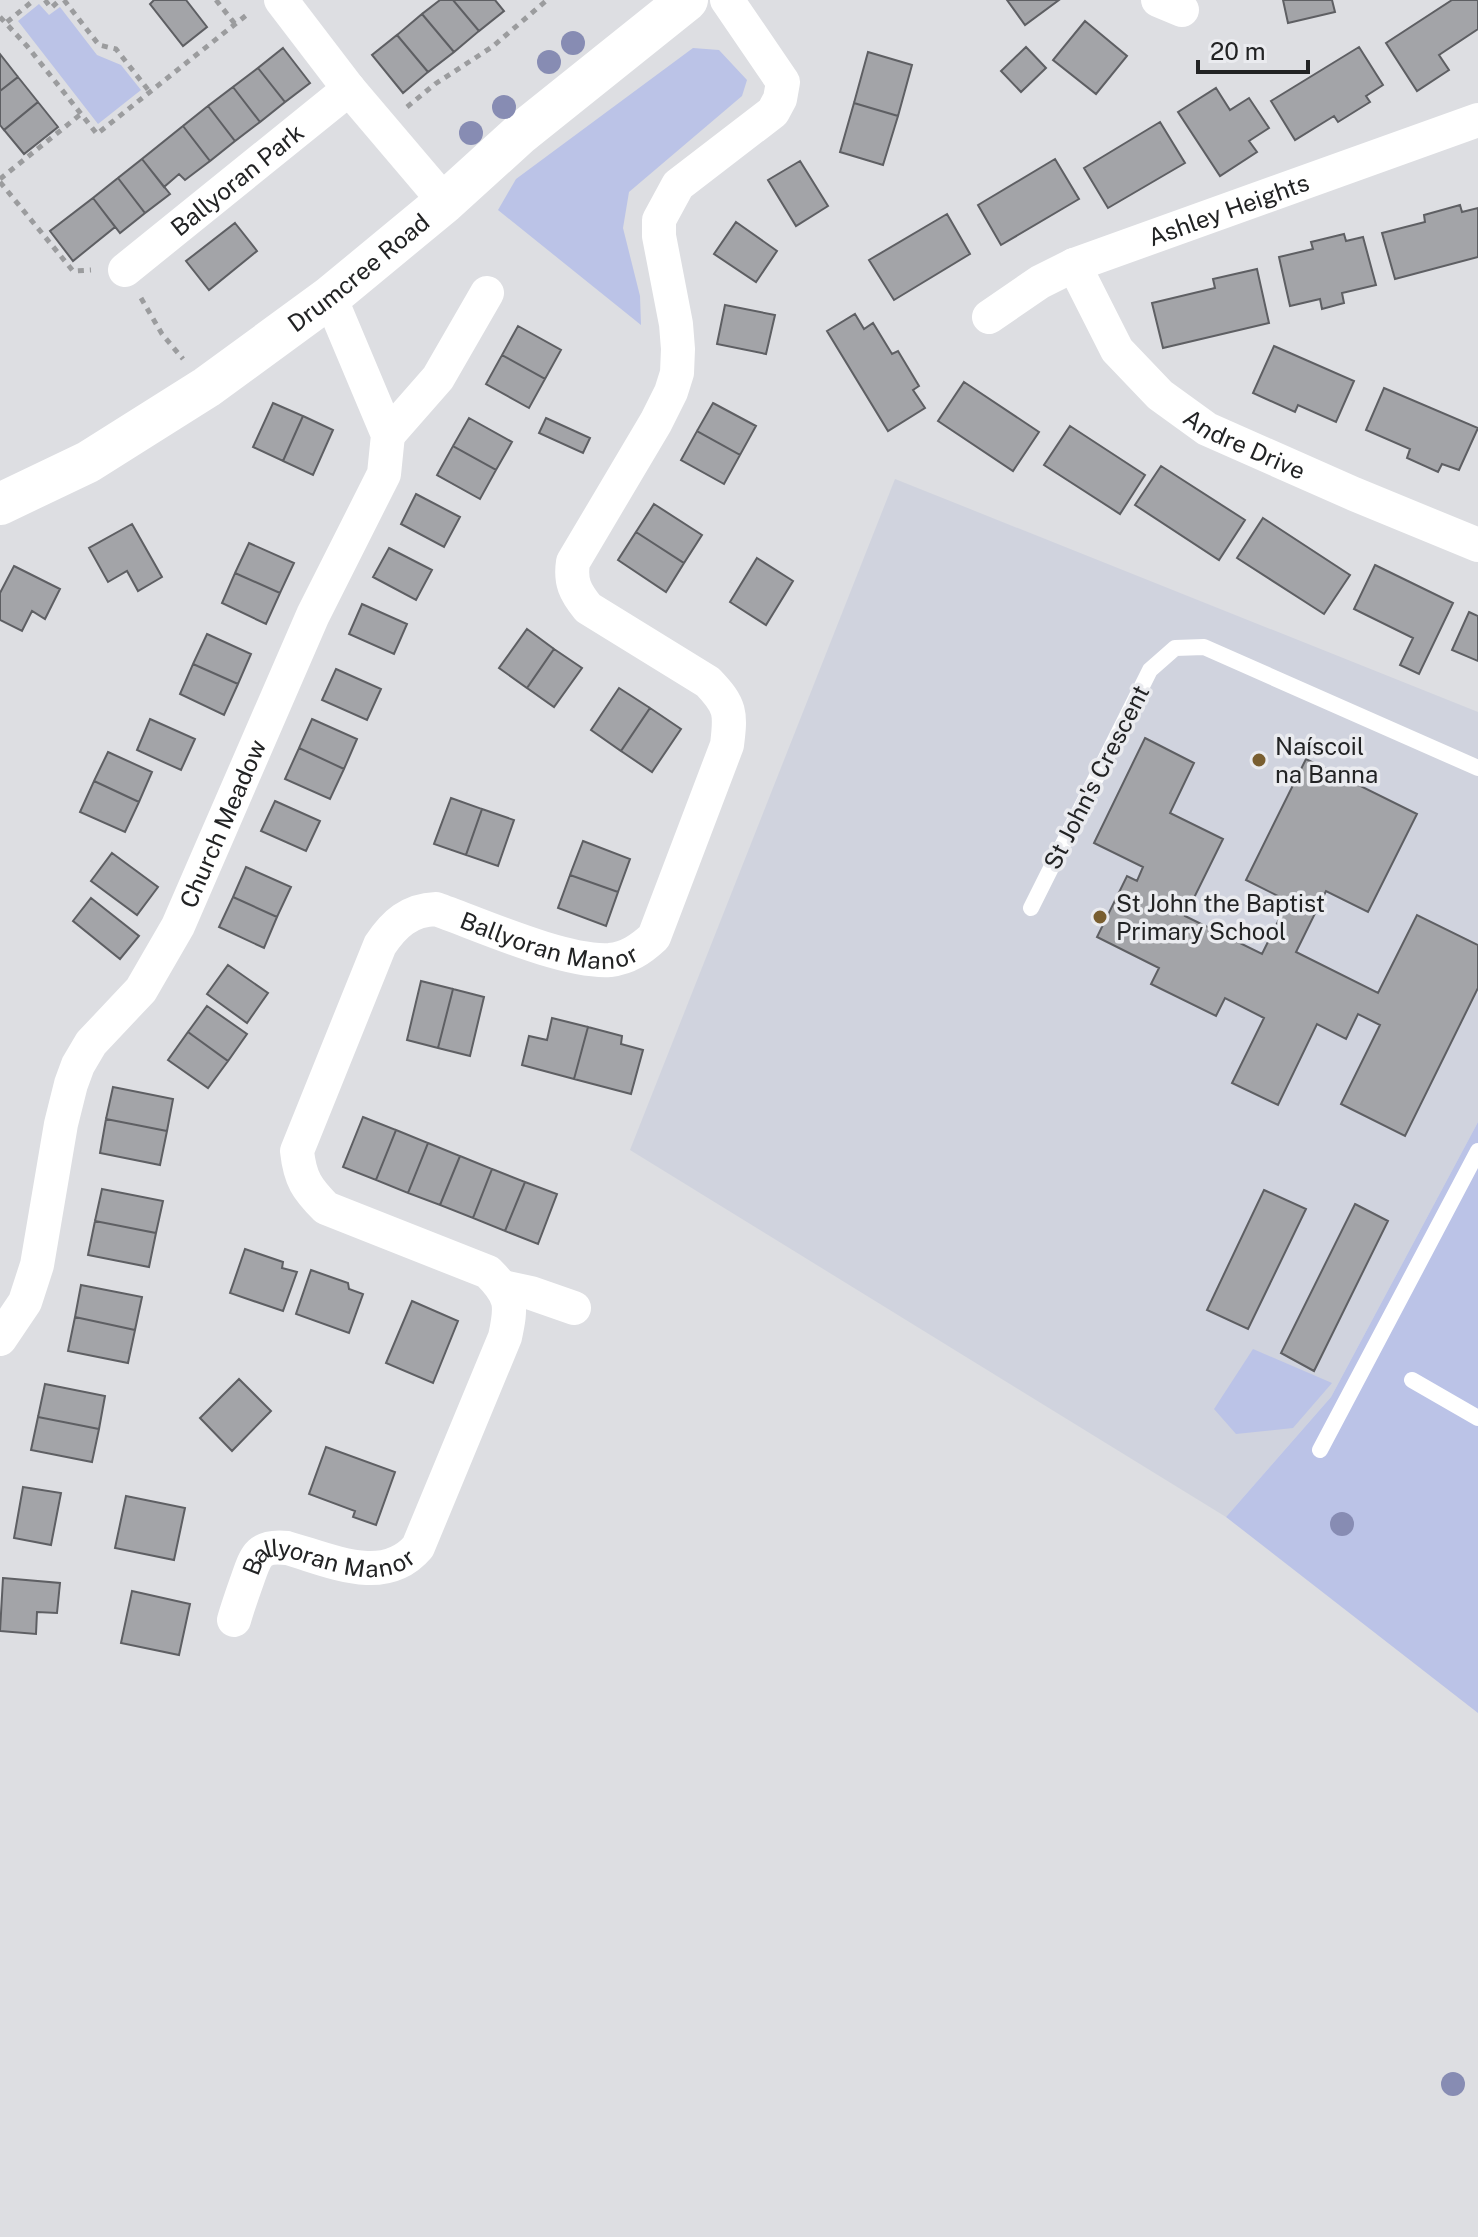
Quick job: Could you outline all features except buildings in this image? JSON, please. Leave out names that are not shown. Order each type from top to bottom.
[{"type":"street","name":"Drumcree Road","points":[[0,504],[88,462],[207,387],[330,297],[445,202],[521,133],[687,0]]},
{"type":"street","name":"Ballyoran Manor","points":[[234,1620],[250,1566],[264,1550],[287,1548],[370,1569],[396,1566],[413,1553],[505,1337],[511,1308],[503,1287],[488,1272],[326,1208],[310,1191],[299,1172],[297,1151],[380,945],[390,929],[404,917],[420,909],[436,909],[577,958],[611,960],[641,949],[654,937],[727,745],[731,713],[708,682],[588,608],[570,578],[573,562],[656,422],[677,373],[676,324],[659,236],[659,220],[678,185],[773,112],[780,99],[783,82],[777,70],[727,0]]},
{"type":"street","points":[[268,4],[349,89],[445,202]]},
{"type":"street","name":"Ballyoran Park","points":[[125,270],[349,89]]},
{"type":"street","name":"Ashley Heights","points":[[989,317],[1040,282],[1074,265],[1478,120]]},
{"type":"street","name":"Andre Drive","points":[[1074,265],[1117,350],[1160,395],[1207,429],[1478,545]]},
{"type":"street","points":[[388,435],[438,378],[487,293]]},
{"type":"street","name":"Church Meadow","points":[[0,1339],[25,1302],[37,1265],[61,1124],[78,1065],[98,1035],[141,990],[178,926],[313,615],[384,474],[388,435],[330,297]]},
{"type":"street","points":[[503,1287],[574,1308]]},
{"type":"lane","name":"St John's Crescent","points":[[1031,908],[1150,670],[1175,648],[1204,647],[1478,768]]},
{"type":"lane","points":[[1320,1450],[1478,1151]]},
{"type":"lane","points":[[1412,1380],[1478,1418]]},
{"type":"path","points":[[7,22],[34,0]]},
{"type":"path","points":[[45,0],[51,8],[62,0],[99,45],[116,49],[149,91]]},
{"type":"path","points":[[216,0],[235,24]]},
{"type":"path","points":[[382,128],[435,84],[492,47],[547,0]]},
{"type":"path","points":[[0,17],[97,134],[235,24],[268,4]]},
{"type":"path","points":[[81,114],[0,180],[73,271],[125,270],[162,334],[207,387]]},
{"type":"shaded area","points":[[39,4],[49,15],[60,7],[97,55],[121,65],[141,90],[98,124],[18,21]]},
{"type":"shaded area","points":[[693,48],[719,50],[747,80],[742,96],[629,192],[623,228],[640,296],[641,325],[498,210],[516,179]]},
{"type":"shaded area","name":"St John the Baptist Primary School","points":[[895,479],[1478,712],[1478,1122],[1331,1397],[1226,1517],[630,1150]]},
{"type":"shaded area","points":[[1478,1122],[1478,1713],[1226,1517],[1331,1397]]},
{"type":"shaded area","points":[[1253,1349],[1332,1383],[1293,1428],[1236,1434],[1214,1409]]},
{"type":"place","name":"Naíscoil na Banna","points":[[1259,760]]},
{"type":"place","name":"St John the Baptist Primary School","points":[[1100,917]]}]
